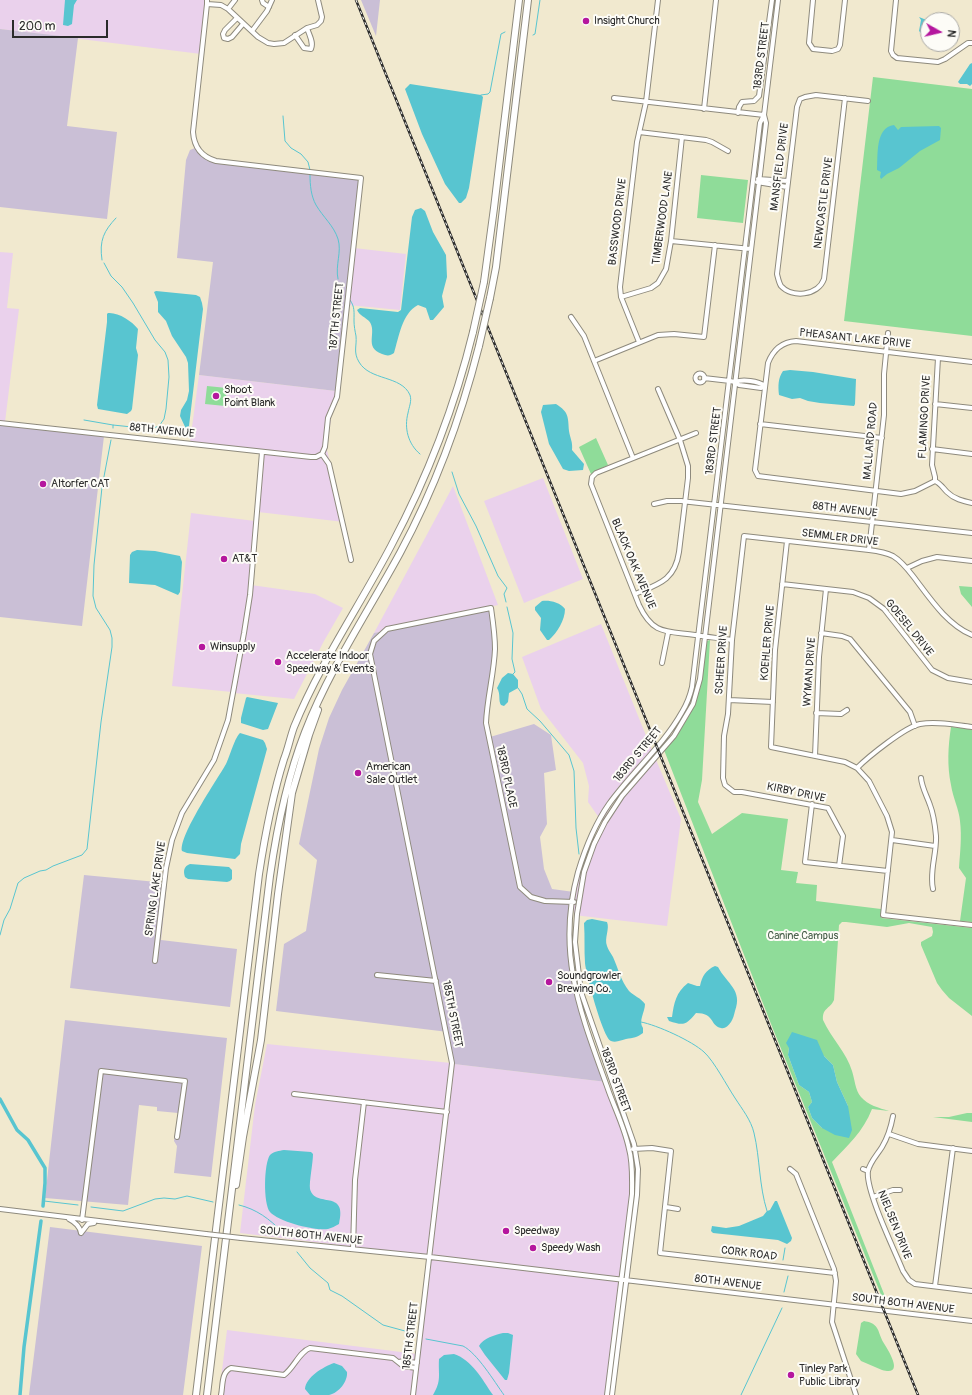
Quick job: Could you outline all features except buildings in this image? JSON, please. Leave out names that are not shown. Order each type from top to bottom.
[{"type":"highway","points":[[196,1395],[259,874],[266,828],[276,786],[294,729],[310,691],[331,650],[391,547],[416,496],[439,442],[455,398],[473,332],[484,282],[519,0]]},
{"type":"highway","points":[[208,1395],[228,1219],[270,876],[277,831],[287,789],[304,733],[320,696],[401,552],[426,501],[458,417],[479,346],[496,267],[528,0]]},
{"type":"highway","points":[[228,1219],[236,1188],[243,1137],[261,1040],[278,894],[292,794],[309,735],[330,676]]},
{"type":"street","points":[[220,5],[224,0]]},
{"type":"street","points":[[228,9],[235,0]]},
{"type":"street","points":[[262,0],[263,3],[269,7]]},
{"type":"street","points":[[252,31],[269,7],[272,0]]},
{"type":"street","points":[[207,2],[220,5],[228,9],[243,24],[263,40],[274,44],[284,42],[307,28],[318,25],[322,16],[318,0]]},
{"type":"street","name":"BASSWOOD DRIVE","points":[[639,342],[621,297],[620,287],[637,142],[646,102],[658,0]]},
{"type":"street","points":[[704,108],[716,0]]},
{"type":"street","points":[[738,112],[739,106],[742,102],[754,101],[759,96],[772,0]]},
{"type":"street","name":"183RD STREET","points":[[607,1395],[632,1194],[632,1172],[630,1149],[583,1019],[578,1000],[573,977],[570,951],[572,902],[583,858],[594,830],[619,791],[667,735],[683,711],[692,687],[760,123],[764,115],[778,0]]},
{"type":"street","points":[[813,0],[809,44],[813,49],[832,51],[838,49],[840,46],[845,0]]},
{"type":"street","points":[[896,0],[891,51],[893,56],[897,58],[938,62],[946,59],[965,44],[972,43]]},
{"type":"street","name":"187TH STREET","points":[[207,2],[193,132],[195,144],[199,151],[206,158],[216,162],[361,178],[337,397],[328,418],[325,448],[322,454]]},
{"type":"street","points":[[237,18],[225,30],[223,34],[224,38],[228,39],[232,37],[243,24]]},
{"type":"street","points":[[295,36],[304,48],[308,50],[311,49],[312,42],[307,28]]},
{"type":"street","name":"MANSFIELD DRIVE","points":[[799,293],[791,292],[785,289],[779,282],[777,274],[796,111],[800,99],[813,95],[868,101]]},
{"type":"street","points":[[614,98],[764,115]]},
{"type":"street","name":"NEWCASTLE DRIVE","points":[[799,293],[815,291],[824,279],[845,98]]},
{"type":"street","name":"183RD STREET","points":[[612,1395],[637,1194],[638,1169],[635,1149],[581,992],[575,942],[578,903],[584,872],[594,844],[605,822],[622,796],[674,736],[693,704],[699,683],[766,123],[764,115]]},
{"type":"street","points":[[639,132],[712,142],[728,151]]},
{"type":"street","name":"TIMBERWOOD LANE","points":[[621,297],[651,288],[658,283],[666,269],[671,241],[682,137]]},
{"type":"street","points":[[753,180],[787,187]]},
{"type":"street","points":[[759,181],[788,181]]},
{"type":"street","points":[[671,241],[751,249]]},
{"type":"street","points":[[594,361],[653,336],[674,334],[704,337],[715,245]]},
{"type":"street","points":[[571,317],[582,334],[594,361],[633,458],[696,433]]},
{"type":"street","name":"MALLARD ROAD","points":[[869,550],[882,438],[884,415],[884,374],[888,333]]},
{"type":"street","name":"PHEASANT LAKE DRIVE","points":[[876,491],[758,476],[755,470],[767,368],[776,349],[783,344],[796,341],[972,362]]},
{"type":"street","name":"FLAMINGO DRIVE","points":[[935,481],[932,465],[932,449],[938,358]]},
{"type":"street","points":[[704,378],[730,381],[740,385],[760,388],[765,386]]},
{"type":"street","points":[[635,594],[661,583],[669,577],[674,569],[678,561],[685,501],[688,472],[686,460],[680,440],[658,389]]},
{"type":"street","points":[[936,404],[972,408]]},
{"type":"street","name":"88TH AVENUE","points":[[0,422],[311,457],[316,457],[322,454]]},
{"type":"street","points":[[760,424],[882,438]]},
{"type":"street","points":[[932,449],[972,454]]},
{"type":"street","name":"SPRING LAKE DRIVE","points":[[155,961],[166,868],[172,840],[182,813],[214,760],[228,720],[250,594],[262,452]]},
{"type":"street","points":[[322,454],[329,464],[351,560]]},
{"type":"street","name":"BLACK OAK AVENUE","points":[[633,458],[596,473],[592,477],[591,482],[646,619],[656,628],[668,632],[732,640]]},
{"type":"street","points":[[876,491],[901,494],[910,493],[922,489],[935,481],[938,482],[948,493],[960,501],[972,503]]},
{"type":"street","name":"88TH AVENUE","points":[[654,504],[673,500],[685,501],[972,533]]},
{"type":"street","name":"SEMMLER DRIVE","points":[[744,536],[869,550],[893,556],[907,568],[929,598],[949,620],[961,630],[972,635]]},
{"type":"street","name":"SCHEER DRIVE","points":[[725,785],[723,778],[724,736],[728,714],[732,640],[744,536]]},
{"type":"street","name":"KOEHLER DRIVE","points":[[787,541],[775,650],[771,748],[815,756]]},
{"type":"street","points":[[907,568],[922,560],[937,557],[972,560]]},
{"type":"street","name":"GOESEL DRIVE","points":[[782,584],[859,594],[874,601],[884,609],[932,670],[948,678],[972,682]]},
{"type":"street","name":"WYMAN DRIVE","points":[[815,756],[821,633],[826,589]]},
{"type":"street","name":"183RD PLACE","points":[[374,641],[387,629],[491,608],[495,650],[486,723],[520,887],[531,897],[545,901],[578,903]]},
{"type":"street","points":[[662,663],[668,632]]},
{"type":"street","points":[[821,633],[842,636],[850,639],[910,712],[915,726]]},
{"type":"street","name":"185TH STREET","points":[[374,641],[370,654],[452,1063],[413,1395]]},
{"type":"street","points":[[729,700],[773,702]]},
{"type":"street","points":[[816,713],[841,714],[847,710]]},
{"type":"street","points":[[857,768],[900,734],[915,726],[929,723],[972,727]]},
{"type":"street","points":[[815,756],[842,761],[857,768],[870,781],[887,816],[891,828],[892,840],[883,915],[972,925]]},
{"type":"street","points":[[921,778],[922,785],[933,815],[936,838],[932,879],[933,889]]},
{"type":"street","name":"KIRBY DRIVE","points":[[725,785],[734,792],[742,792],[828,808],[843,836],[839,866]]},
{"type":"street","points":[[812,804],[805,862],[888,871]]},
{"type":"street","points":[[892,840],[935,846]]},
{"type":"street","points":[[377,975],[436,981]]},
{"type":"street","points":[[82,1220],[101,1071],[185,1081],[177,1137]]},
{"type":"street","points":[[294,1094],[447,1112]]},
{"type":"street","points":[[353,1249],[355,1180],[364,1102]]},
{"type":"street","points":[[862,1169],[868,1171],[872,1161],[889,1134],[893,1116]]},
{"type":"street","points":[[889,1134],[902,1140],[918,1144],[972,1151]]},
{"type":"street","points":[[630,1149],[652,1148],[671,1150],[666,1207],[678,1209]]},
{"type":"street","points":[[935,1286],[953,1148]]},
{"type":"street","points":[[790,1169],[796,1174],[835,1273],[836,1281],[832,1322],[856,1395]]},
{"type":"street","name":"NIELSEN DRIVE","points":[[868,1171],[869,1184],[873,1198],[904,1275],[913,1283],[972,1291]]},
{"type":"street","points":[[873,1198],[893,1190],[900,1190]]},
{"type":"street","name":"CORK ROAD","points":[[666,1207],[660,1253],[835,1273]]},
{"type":"street","name":"SOUTH 80TH AVENUE","points":[[0,1209],[82,1220],[430,1257],[621,1280]]},
{"type":"street","points":[[65,1218],[72,1221],[80,1228],[81,1233],[88,1224],[101,1222]]},
{"type":"street","name":"80TH AVENUE","points":[[621,1280],[833,1305]]},
{"type":"street","name":"SOUTH 80TH AVENUE","points":[[833,1305],[972,1321]]},
{"type":"street","points":[[221,1395],[224,1374],[228,1369],[230,1368],[284,1375],[290,1371],[305,1350],[310,1348],[393,1358],[399,1362],[404,1361],[416,1365]]},
{"type":"shaded area","points":[[0,0],[206,0],[201,54],[0,29]]},
{"type":"shaded area","points":[[361,0],[380,0],[376,36]]},
{"type":"shaded area","points":[[0,29],[78,38],[67,126],[117,132],[107,219],[0,207]]},
{"type":"shaded area","points":[[195,148],[204,158],[220,164],[359,180],[336,391],[199,375],[213,262],[177,258],[186,160],[190,150]]},
{"type":"shaded area","points":[[354,248],[406,254],[400,310],[348,305]]},
{"type":"shaded area","points":[[0,252],[13,253],[7,308],[19,309],[5,422],[0,422]]},
{"type":"shaded area","points":[[199,375],[336,391],[338,397],[331,418],[327,450],[344,522],[258,512],[262,451],[190,442]]},
{"type":"shaded area","points":[[0,424],[104,436],[82,626],[0,617]]},
{"type":"shaded area","points":[[543,478],[583,579],[524,603],[484,501]]},
{"type":"shaded area","points":[[453,486],[498,605],[374,633]]},
{"type":"shaded area","points":[[191,513],[255,521],[249,595],[232,692],[172,686]]},
{"type":"shaded area","points":[[251,585],[315,594],[343,608],[294,699],[234,693]]},
{"type":"shaded area","points":[[492,609],[496,626],[496,650],[487,723],[490,737],[534,724],[551,735],[556,770],[544,773],[547,824],[540,837],[544,869],[552,889],[574,892],[572,904],[572,967],[582,1014],[607,1082],[454,1064],[448,1032],[276,1011],[284,944],[306,931],[317,860],[299,844],[319,749],[329,718],[342,690],[374,633]]},
{"type":"shaded area","points":[[601,624],[653,753],[620,791],[602,822],[588,802],[589,786],[583,763],[541,709],[522,657]]},
{"type":"shaded area","points":[[654,755],[681,819],[667,926],[574,915],[574,903],[579,877],[601,826],[621,792]]},
{"type":"shaded area","points":[[84,875],[167,883],[161,940],[237,949],[230,1007],[70,988]]},
{"type":"shaded area","points":[[65,1020],[227,1038],[211,1177],[174,1173],[177,1146],[174,1141],[178,1113],[157,1111],[157,1107],[139,1105],[128,1205],[45,1198]]},
{"type":"shaded area","points":[[267,1044],[451,1063],[429,1256],[240,1233],[255,1105]]},
{"type":"shaded area","points":[[454,1064],[607,1082],[622,1122],[634,1176],[622,1279],[431,1256]]},
{"type":"shaded area","points":[[50,1227],[202,1246],[183,1395],[29,1395]]},
{"type":"shaded area","points":[[430,1257],[622,1281],[608,1395],[414,1395]]},
{"type":"shaded area","points":[[227,1330],[417,1354],[412,1395],[219,1395]]},
{"type":"green space","points":[[873,77],[972,89],[972,336],[844,321]]},
{"type":"green space","points":[[701,175],[748,180],[743,223],[697,218]]},
{"type":"green space","name":"Shoot Point Blank","points":[[207,386],[227,388],[225,406],[205,404]]},
{"type":"green space","points":[[596,438],[608,465],[591,474],[579,447]]},
{"type":"green space","points":[[959,586],[972,587],[972,607],[961,594]]},
{"type":"green space","name":"Canine Campus","points":[[710,640],[702,780],[698,802],[712,834],[742,813],[788,819],[781,870],[798,872],[796,883],[817,885],[816,901],[881,909],[881,918],[972,928],[972,1016],[949,998],[937,983],[921,945],[921,942],[932,936],[932,927],[909,923],[887,927],[846,922],[842,922],[839,925],[834,1000],[825,1011],[823,1020],[850,1064],[857,1091],[861,1097],[870,1104],[889,1111],[872,1109],[860,1131],[832,1162],[886,1299],[882,1297],[773,1029],[664,750],[683,726],[693,709],[700,690],[707,641]],"holes":[[[789,1048],[824,1056],[833,1065],[837,1082],[848,1106],[822,1128],[812,1118],[808,1107],[812,1102],[809,1092],[799,1085],[788,1055]]]},
{"type":"green space","points":[[951,727],[972,729],[972,922],[960,921],[966,878],[959,868],[961,839],[960,821],[952,790],[948,763]]},
{"type":"green space","points":[[972,1113],[972,1122],[933,1117],[949,1117]]},
{"type":"green space","points":[[864,1321],[870,1322],[876,1326],[893,1360],[893,1369],[889,1371],[882,1370],[861,1361],[856,1354],[861,1323]]},
{"type":"water","points":[[65,0],[77,0],[74,5],[72,24],[68,26],[63,25]]},
{"type":"water","points":[[972,63],[972,84],[970,86],[967,84],[960,84],[958,82]]},
{"type":"water","points":[[410,84],[481,95],[483,97],[469,188],[466,198],[461,203],[459,203],[445,184],[422,134],[405,89]]},
{"type":"water","points":[[894,125],[898,130],[901,127],[939,126],[941,128],[940,140],[920,151],[899,168],[881,179],[881,172],[877,170],[879,143],[883,131]]},
{"type":"water","points":[[421,208],[425,211],[433,232],[446,255],[447,277],[442,296],[444,307],[433,320],[430,320],[426,308],[418,305],[413,309],[405,319],[394,353],[385,355],[376,351],[373,347],[371,325],[369,321],[357,310],[360,308],[398,312],[401,310],[412,217],[415,210]]},
{"type":"water","points":[[154,292],[196,295],[200,297],[202,303],[203,309],[189,426],[186,429],[180,416],[189,391],[188,363],[186,357],[172,336],[166,321],[158,312],[158,302]]},
{"type":"water","points":[[108,313],[116,314],[124,318],[138,329],[136,348],[138,355],[132,409],[127,414],[98,409],[97,405]]},
{"type":"water","points":[[790,370],[856,379],[854,406],[820,403],[800,398],[792,399],[779,395],[780,376],[783,371]]},
{"type":"water","points":[[556,404],[566,412],[572,450],[584,464],[583,470],[569,471],[563,469],[549,444],[541,412],[543,405]]},
{"type":"water","points":[[137,550],[155,551],[180,556],[182,562],[180,592],[178,595],[155,585],[129,583],[130,555],[132,552]]},
{"type":"water","points":[[542,601],[554,602],[565,609],[564,618],[560,626],[549,640],[547,640],[540,630],[541,618],[535,610],[535,607]]},
{"type":"water","points":[[508,673],[513,674],[518,680],[518,688],[509,693],[508,702],[504,706],[500,703],[497,688],[502,678]]},
{"type":"water","points":[[247,697],[278,703],[268,729],[263,730],[241,723]]},
{"type":"water","points":[[240,733],[263,740],[267,749],[241,844],[240,854],[235,859],[187,853],[182,851],[186,833],[207,794],[226,764],[234,742]]},
{"type":"water","points":[[190,864],[229,867],[232,870],[232,879],[227,882],[188,879],[185,877],[184,871],[185,867]]},
{"type":"water","points":[[592,919],[607,922],[608,928],[606,943],[608,949],[626,987],[645,1004],[641,1019],[643,1033],[637,1036],[613,1042],[608,1037],[604,1029],[588,979],[585,963],[584,923],[587,920]]},
{"type":"water","points":[[715,966],[718,967],[736,992],[737,1004],[732,1020],[728,1026],[725,1028],[718,1027],[706,1015],[696,1013],[690,1020],[681,1024],[669,1021],[667,1017],[672,1017],[678,994],[684,986],[688,983],[700,986],[705,974],[709,969]]},
{"type":"water","points":[[792,1032],[817,1040],[824,1056],[833,1065],[837,1082],[848,1106],[852,1130],[849,1138],[835,1135],[822,1128],[812,1118],[808,1107],[812,1102],[809,1092],[799,1085],[788,1055],[789,1048],[786,1043]]},
{"type":"water","points":[[284,1150],[311,1152],[313,1154],[310,1189],[313,1195],[318,1198],[330,1200],[339,1206],[341,1213],[339,1224],[328,1229],[315,1229],[281,1219],[270,1212],[265,1192],[266,1166],[270,1155]]},
{"type":"water","points":[[775,1201],[777,1201],[792,1238],[787,1244],[778,1240],[713,1233],[711,1231],[712,1226],[726,1228],[739,1226],[763,1216],[770,1210]]},
{"type":"water","points":[[503,1333],[513,1335],[507,1380],[505,1380],[479,1346],[486,1339]]},
{"type":"water","points":[[454,1354],[471,1365],[493,1395],[433,1395],[439,1381],[439,1359],[444,1355]]},
{"type":"water","points":[[334,1363],[342,1366],[347,1372],[346,1379],[342,1386],[333,1394],[310,1395],[305,1389],[308,1380],[320,1370]]},
{"type":"waterway","points":[[533,35],[535,34],[540,0]]},
{"type":"waterway","points":[[481,95],[488,94],[490,92],[501,34],[505,32]]},
{"type":"waterway","points":[[283,116],[285,141],[308,162],[310,170]]},
{"type":"waterway","points":[[310,175],[311,190],[314,202],[334,230],[338,239],[338,279]]},
{"type":"waterway","points":[[102,260],[101,247],[103,236],[108,227],[116,218]]},
{"type":"waterway","points":[[104,263],[111,276],[122,287],[155,340],[165,352],[168,360],[169,377],[164,419],[159,426],[151,429],[113,425],[113,428]]},
{"type":"waterway","points":[[350,300],[354,310],[357,358],[364,368],[378,376],[400,384],[410,395],[411,402],[406,424],[407,430],[412,445],[420,454]]},
{"type":"waterway","points":[[84,420],[113,425]]},
{"type":"waterway","points":[[0,935],[18,883],[24,878],[82,855],[87,849],[101,722],[112,647],[110,630],[96,608],[93,596],[94,565],[102,487],[111,440]]},
{"type":"waterway","points":[[452,472],[459,494],[476,526],[498,576],[507,588],[504,594],[506,602]]},
{"type":"waterway","points":[[507,607],[513,633],[512,659],[515,672],[513,674]]},
{"type":"waterway","points":[[518,688],[522,694],[527,709],[540,721],[569,755],[574,771],[576,828],[579,854]]},
{"type":"waterway","points":[[641,1022],[683,1038],[704,1052],[716,1067],[753,1128],[762,1192],[767,1211]]},
{"type":"waterway","points":[[0,1099],[17,1130],[28,1140],[45,1168],[43,1206]]},
{"type":"waterway","points":[[91,1207],[123,1211],[155,1199],[175,1199],[187,1196],[213,1202]]},
{"type":"waterway","points":[[44,1201],[78,1205]]},
{"type":"waterway","points":[[239,1205],[262,1215],[282,1232]]},
{"type":"waterway","points":[[20,1395],[24,1347],[41,1221]]},
{"type":"waterway","points":[[783,1260],[785,1248]]},
{"type":"waterway","points":[[297,1252],[310,1268],[328,1283],[330,1290],[342,1296],[383,1325],[414,1332]]},
{"type":"waterway","points":[[784,1292],[788,1276]]},
{"type":"waterway","points":[[741,1395],[782,1308]]},
{"type":"waterway","points":[[426,1339],[463,1346],[474,1355],[485,1368],[504,1395]]},
{"type":"railway","points":[[356,0],[918,1395]]},
{"type":"place","name":"Insight Church","points":[[586,21]]},
{"type":"place","name":"Shoot Point Blank","points":[[216,396]]},
{"type":"place","name":"Altorfer CAT","points":[[43,484]]},
{"type":"place","name":"AT&T","points":[[224,559]]},
{"type":"place","name":"Winsupply","points":[[202,647]]},
{"type":"place","name":"Accelerate Indoor Speedway & Events","points":[[278,662]]},
{"type":"place","name":"American Sale Outlet","points":[[358,773]]},
{"type":"place","name":"Soundgrowler Brewing Co.","points":[[549,982]]},
{"type":"place","name":"Speedway","points":[[506,1231]]},
{"type":"place","name":"Speedy Wash","points":[[533,1248]]},
{"type":"place","name":"Tinley Park Public Library","points":[[791,1375]]}]
